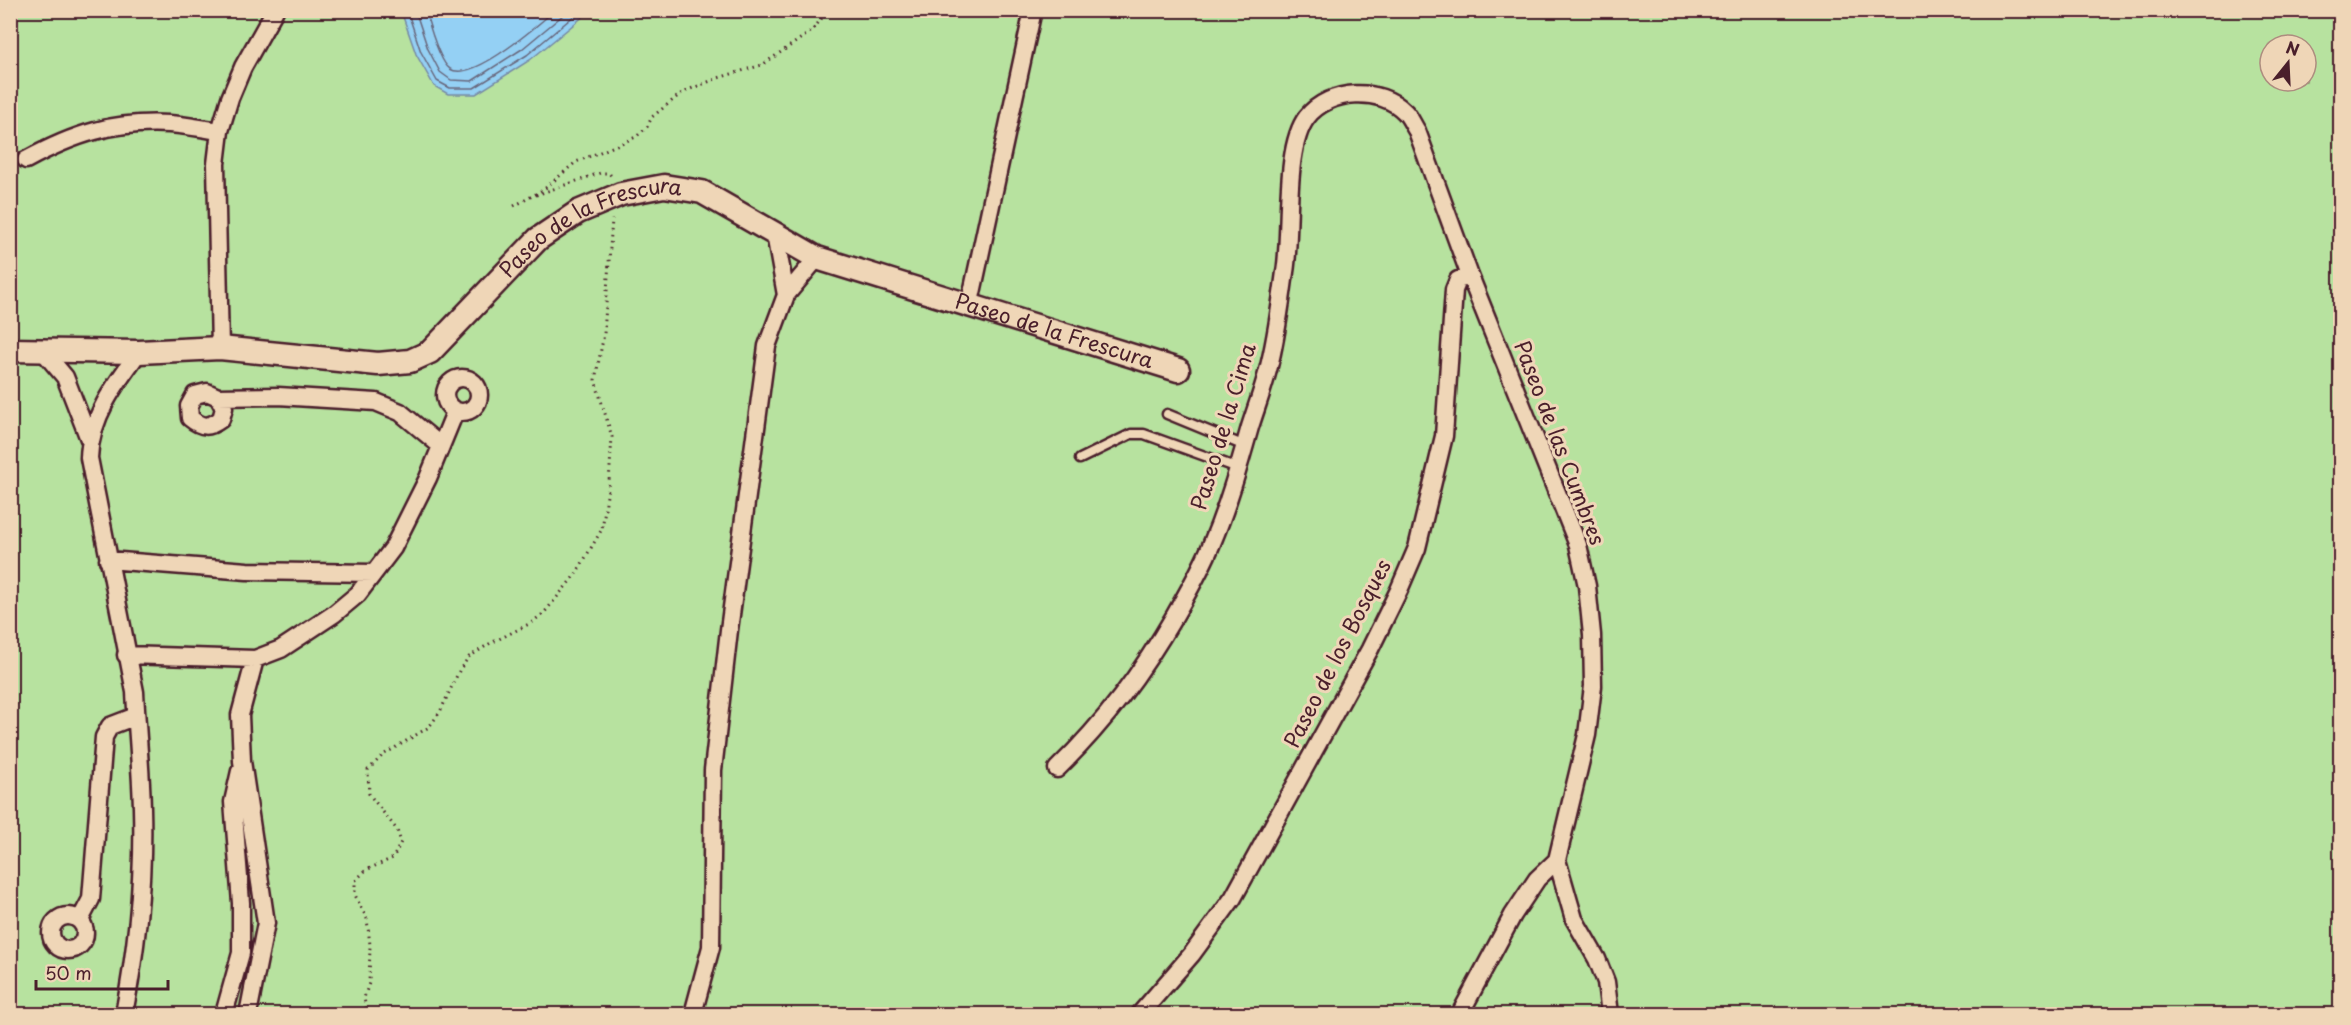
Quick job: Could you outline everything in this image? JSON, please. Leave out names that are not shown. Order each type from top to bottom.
[{"type":"street","points":[[220,348],[216,164],[220,130],[243,67],[275,10]]},
{"type":"street","points":[[969,307],[1033,10]]},
{"type":"street","name":"Paseo de la Cima","points":[[1057,769],[1114,708],[1152,655],[1212,544],[1270,362],[1286,269],[1293,159],[1298,133],[1307,117],[1320,105],[1350,94],[1368,95]]},
{"type":"street","name":"Paseo de las Cumbres","points":[[1368,95],[1389,101],[1405,112],[1417,131],[1470,276],[1578,545],[1587,586],[1592,635],[1593,686],[1587,735],[1557,860],[1574,919],[1597,959],[1606,982],[1610,1014]]},
{"type":"street","points":[[26,160],[60,142],[111,127],[169,124],[220,130]]},
{"type":"street","name":"Paseo de la Frescura","points":[[10,350],[138,352],[220,348],[378,364],[410,362],[430,352],[538,239],[578,212],[615,196],[664,186],[702,192],[817,258],[1178,370]]},
{"type":"street","points":[[775,234],[786,295]]},
{"type":"street","points":[[693,1014],[711,947],[713,770],[729,630],[767,346],[786,295],[817,258]]},
{"type":"street","name":"Paseo de los Bosques","points":[[1140,1014],[1192,954],[1233,898],[1365,659],[1399,590],[1417,548],[1444,436],[1454,290],[1458,280],[1470,276]]},
{"type":"street","points":[[43,351],[65,377],[89,440]]},
{"type":"street","points":[[124,1014],[138,913],[142,809],[135,692],[88,458],[89,440],[112,388],[138,352]]},
{"type":"street","points":[[218,397],[278,396],[376,402],[400,412],[441,446]]},
{"type":"street","points":[[126,655],[255,659],[281,649],[334,614],[358,594],[393,548],[455,412]]},
{"type":"street","points":[[108,560],[246,571],[373,573]]},
{"type":"street","points":[[248,1014],[266,923],[242,761],[240,715],[255,659]]},
{"type":"street","points":[[80,920],[91,899],[104,737],[110,726],[136,716]]},
{"type":"street","points":[[224,1014],[242,946],[233,802],[242,761]]},
{"type":"street","points":[[1460,1014],[1513,915],[1537,879],[1557,860]]},
{"type":"street","points":[[242,946],[262,949]]},
{"type":"lane","points":[[1167,414],[1245,446]]},
{"type":"lane","points":[[1080,459],[1131,434],[1144,434],[1238,468]]},
{"type":"path","points":[[536,195],[576,162],[636,136],[647,127],[652,117],[683,92],[718,78],[762,65],[812,31],[828,10]]},
{"type":"path","points":[[367,1014],[364,998],[369,984],[370,945],[367,918],[355,896],[355,881],[366,870],[393,858],[401,842],[397,830],[369,794],[368,770],[383,755],[429,728],[440,712],[460,669],[470,657],[489,644],[531,623],[549,608],[576,574],[602,529],[609,482],[612,437],[595,380],[604,334],[610,227],[615,196],[614,180],[609,173],[600,173],[536,195],[514,206]]},
{"type":"green space","points":[[10,11],[2340,11],[2340,1014],[11,1014]]},
{"type":"water","points":[[401,10],[590,11],[530,60],[476,94],[448,94],[434,86],[416,54]]}]
